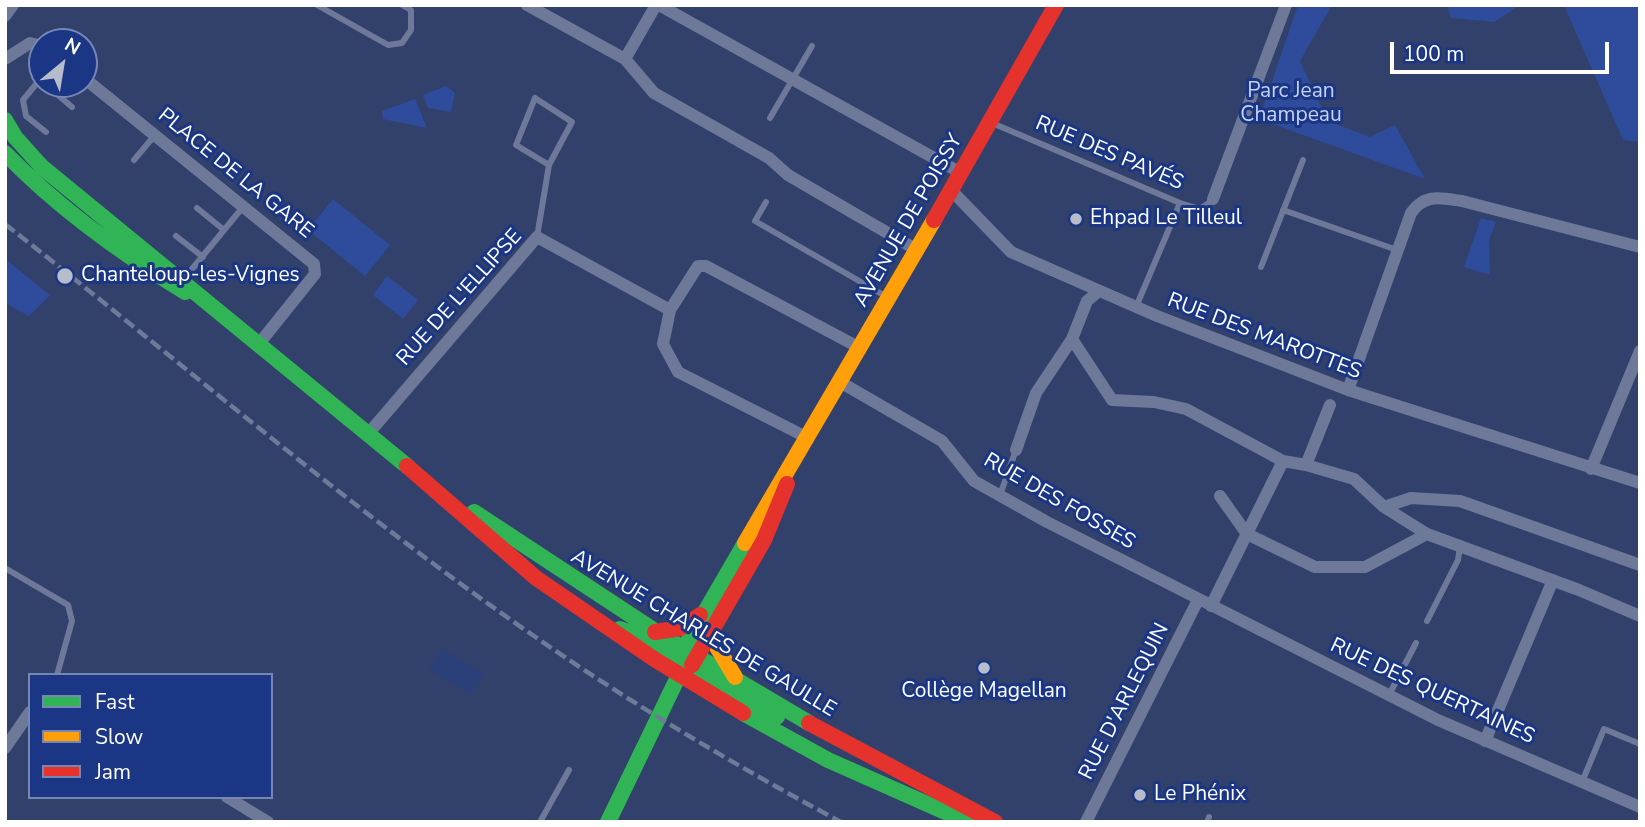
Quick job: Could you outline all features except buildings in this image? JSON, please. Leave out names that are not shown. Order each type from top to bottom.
[{"type":"main road","name":"AVENUE DE POISSY","points":[[684,666],[705,612],[775,488],[797,457],[889,298],[1056,5]]},
{"type":"main road","name":"AVENUE CHARLES DE GAULLE","points":[[5,120],[15,137],[42,167],[402,462],[526,570],[598,621],[684,666],[828,760],[968,822]]},
{"type":"main road","name":"AVENUE CHARLES DE GAULLE","points":[[5,153],[36,185],[127,257],[222,317]]},
{"type":"main road","name":"AVENUE DE POISSY","points":[[684,666],[711,637],[764,540],[797,457]]},
{"type":"main road","name":"AVENUE CHARLES DE GAULLE","points":[[402,462],[558,571],[655,632],[684,666],[741,684],[822,732],[995,822]]},
{"type":"main road","points":[[561,595],[599,633],[684,666],[762,709],[822,732]]},
{"type":"main road","points":[[655,632],[681,628],[705,612]]},
{"type":"main road","points":[[711,637],[721,658],[741,684]]},
{"type":"main road","points":[[608,822],[684,666]]},
{"type":"street","points":[[5,16],[13,5]]},
{"type":"street","points":[[527,5],[625,59],[654,93],[769,158],[788,175],[916,250]]},
{"type":"street","points":[[625,59],[657,5],[961,173]]},
{"type":"street","points":[[1213,199],[1286,5]]},
{"type":"street","points":[[5,59],[28,44]]},
{"type":"street","name":"PLACE DE LA GARE","points":[[98,89],[308,257],[315,274],[258,345]]},
{"type":"street","name":"RUE DES MAROTTES","points":[[951,190],[1011,252],[1136,307],[1348,390],[1640,483]]},
{"type":"street","points":[[1348,390],[1410,213],[1416,205],[1430,198],[1462,201],[1640,247]]},
{"type":"street","name":"RUE DE L'ELLIPSE","points":[[368,435],[537,237],[670,310]]},
{"type":"street","points":[[808,438],[678,372],[663,344],[670,310],[698,266],[706,266],[860,348]]},
{"type":"street","points":[[1016,450],[1036,393],[1072,339],[1087,301],[1099,291]]},
{"type":"street","points":[[1072,339],[1112,400],[1154,402],[1186,409],[1283,461],[1354,479],[1384,507],[1427,534],[1553,580],[1640,616]]},
{"type":"street","points":[[1591,469],[1640,351]]},
{"type":"street","name":"RUE DES FOSSES","points":[[840,382],[942,441],[974,481],[1198,600]]},
{"type":"street","points":[[1306,465],[1330,405]]},
{"type":"street","points":[[1211,606],[1283,461]]},
{"type":"street","points":[[1220,496],[1247,534],[1315,567],[1365,567],[1427,534]]},
{"type":"street","points":[[1384,507],[1411,498],[1460,501],[1640,565]]},
{"type":"street","points":[[1485,741],[1553,580]]},
{"type":"street","name":"RUE DES QUERTAINES","points":[[1198,600],[1485,741],[1640,807]]},
{"type":"street","name":"RUE D'ARLEQUIN","points":[[1086,822],[1198,600]]},
{"type":"street","points":[[5,748],[28,715]]},
{"type":"street","points":[[230,799],[268,822]]},
{"type":"lane","points":[[317,5],[388,45],[402,43],[411,30],[411,10],[401,5]]},
{"type":"lane","points":[[770,118],[812,46]]},
{"type":"lane","points":[[28,95],[23,100],[26,116],[46,132]]},
{"type":"lane","points":[[62,98],[72,107]]},
{"type":"lane","points":[[537,237],[549,165],[572,122],[535,98],[516,145],[549,165]]},
{"type":"lane","name":"RUE DES PAVÉS","points":[[990,123],[1180,203],[1200,209],[1213,199]]},
{"type":"lane","points":[[134,160],[155,135]]},
{"type":"lane","points":[[1261,267],[1303,160]]},
{"type":"lane","points":[[766,202],[755,221],[889,298]]},
{"type":"lane","points":[[1136,307],[1180,203]]},
{"type":"lane","points":[[192,269],[244,206]]},
{"type":"lane","points":[[197,208],[224,230]]},
{"type":"lane","points":[[1283,210],[1398,250]]},
{"type":"lane","points":[[176,236],[203,257]]},
{"type":"lane","points":[[1000,495],[1016,450]]},
{"type":"lane","points":[[1427,621],[1458,560],[1455,544]]},
{"type":"lane","points":[[5,568],[68,605],[72,621],[58,673]]},
{"type":"lane","points":[[1389,695],[1416,643]]},
{"type":"lane","points":[[1581,782],[1604,729],[1640,744]]},
{"type":"lane","points":[[540,822],[569,770]]},
{"type":"green space","name":"Parc Jean Champeau","points":[[1298,5],[1332,5],[1300,61],[1328,121],[1370,137],[1395,125],[1425,179],[1259,119]]},
{"type":"green space","points":[[1447,5],[1520,5],[1494,22],[1451,18]]},
{"type":"green space","points":[[1564,5],[1640,5],[1640,142],[1623,140]]},
{"type":"green space","points":[[446,86],[455,93],[451,112],[428,108],[423,95]]},
{"type":"green space","points":[[415,99],[427,128],[383,119],[382,111]]},
{"type":"green space","points":[[333,199],[390,245],[365,276],[308,230]]},
{"type":"green space","points":[[1481,218],[1496,222],[1489,240],[1490,275],[1464,267]]},
{"type":"green space","points":[[5,259],[50,295],[29,316],[5,303]]},
{"type":"green space","points":[[387,276],[418,300],[403,319],[373,295]]},
{"type":"shaded area","points":[[442,649],[484,673],[471,694],[429,670]]},
{"type":"railway","points":[[5,224],[332,486],[534,636],[647,710],[841,822]]},
{"type":"traffic: fast","points":[[5,120],[15,137],[42,167],[407,466]]},
{"type":"traffic: fast","points":[[5,153],[46,192],[90,228],[185,292]]},
{"type":"traffic: fast","points":[[474,512],[664,637],[809,723]]},
{"type":"traffic: fast","points":[[608,822],[679,675],[683,650],[745,543]]},
{"type":"traffic: fast","points":[[620,629],[641,636],[777,717]]},
{"type":"traffic: fast","points":[[743,713],[828,760],[968,822]]},
{"type":"traffic: slow","points":[[745,543],[934,220]]},
{"type":"traffic: slow","points":[[711,637],[735,677]]},
{"type":"traffic: jam","points":[[934,220],[1056,5]]},
{"type":"traffic: jam","points":[[407,466],[536,578],[654,659],[743,713]]},
{"type":"traffic: jam","points":[[692,665],[764,540],[787,484]]},
{"type":"traffic: jam","points":[[655,632],[681,628],[700,615]]},
{"type":"traffic: jam","points":[[809,723],[995,822]]},
{"type":"place","name":"Ehpad Le Tilleul","points":[[1076,219]]},
{"type":"place","name":"Chanteloup-les-Vignes","points":[[65,276]]},
{"type":"place","name":"Collège Magellan","points":[[984,668]]},
{"type":"place","name":"Le Phénix","points":[[1140,795]]}]
